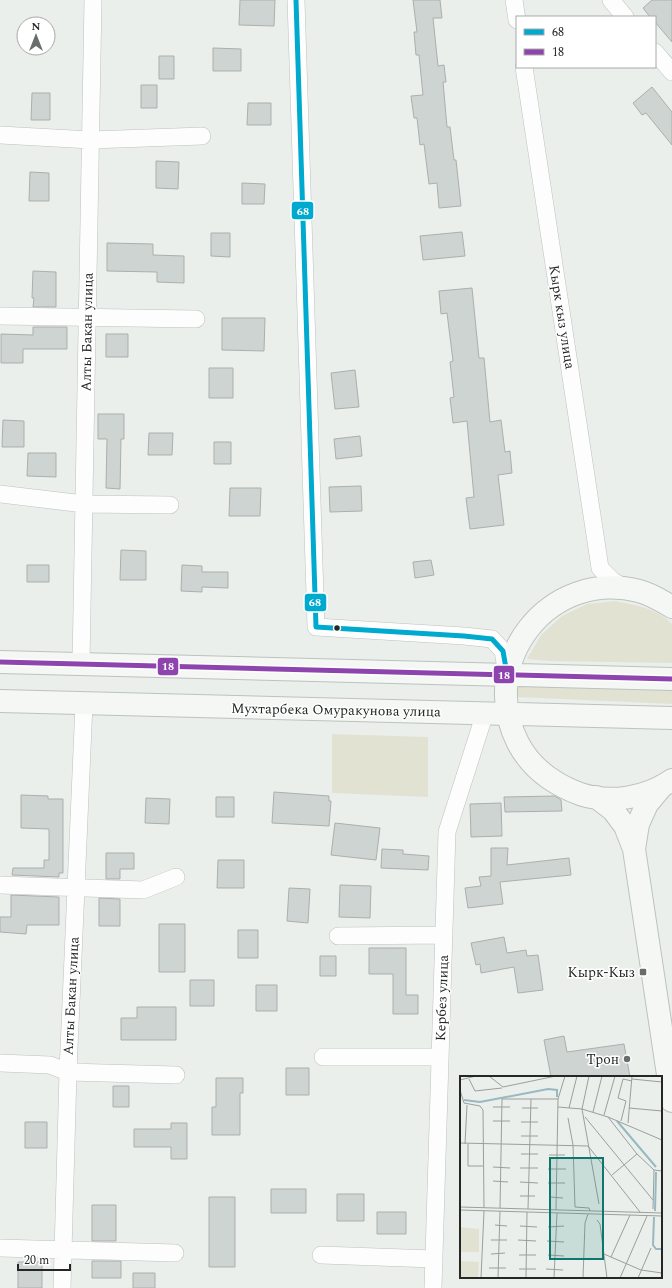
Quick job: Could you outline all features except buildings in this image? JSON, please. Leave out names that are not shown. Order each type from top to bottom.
[{"type":"main road","points":[[667,783],[646,793],[625,798],[606,799],[586,796],[567,789],[550,779],[534,766],[522,750],[507,714],[506,694],[507,674],[512,656],[518,644],[532,623],[546,610],[562,600],[579,593],[598,588],[619,588],[639,591],[659,599],[672,607]]},
{"type":"main road","points":[[0,662],[672,679]]},
{"type":"main road","name":"Мухтарбека Омуракунова улица","points":[[0,701],[672,718]]},
{"type":"main road","points":[[634,849],[638,824],[647,804],[667,783]]},
{"type":"main road","points":[[596,797],[613,810],[625,826],[634,849],[672,1101]]},
{"type":"street","name":"Алты Бакан улица","points":[[81,664],[93,0]]},
{"type":"street","points":[[296,0],[316,627],[492,639],[503,651],[507,674]]},
{"type":"street","points":[[514,0],[516,16]]},
{"type":"street","points":[[611,0],[624,16]]},
{"type":"street","points":[[656,53],[672,72]]},
{"type":"street","name":"Кырк кыз улица","points":[[524,68],[600,568]]},
{"type":"street","points":[[0,135],[91,140],[202,136]]},
{"type":"street","points":[[0,316],[196,319]]},
{"type":"street","points":[[0,494],[84,504],[170,505]]},
{"type":"street","points":[[579,593],[600,568],[613,581],[626,589]]},
{"type":"street","name":"Алты Бакан улица","points":[[62,1288],[68,1072],[84,704]]},
{"type":"street","name":"Кербез улица","points":[[433,1288],[447,832],[485,713]]},
{"type":"street","points":[[0,886],[143,890],[176,877]]},
{"type":"street","points":[[338,936],[444,935]]},
{"type":"street","points":[[322,1057],[440,1057]]},
{"type":"street","points":[[0,1063],[50,1065],[68,1072],[176,1075]]},
{"type":"street","points":[[0,1248],[175,1253]]},
{"type":"street","points":[[322,1255],[434,1259]]},
{"type":"green space","points":[[615,601],[653,611],[660,614],[672,624],[672,663],[549,661],[527,659],[541,635],[562,616],[587,604]]},
{"type":"green space","points":[[518,684],[672,686],[672,704],[517,697]]},
{"type":"green space","points":[[332,734],[428,737],[428,797],[332,793]]},
{"type":"transit line","name":"68","points":[[296,0],[316,627],[492,639],[503,651],[507,674]]},
{"type":"transit line","name":"18","points":[[0,662],[672,679]]},
{"type":"place","name":"Кырк-Кыз","points":[[643,972]]},
{"type":"place","name":"Трон","points":[[627,1059]]}]
